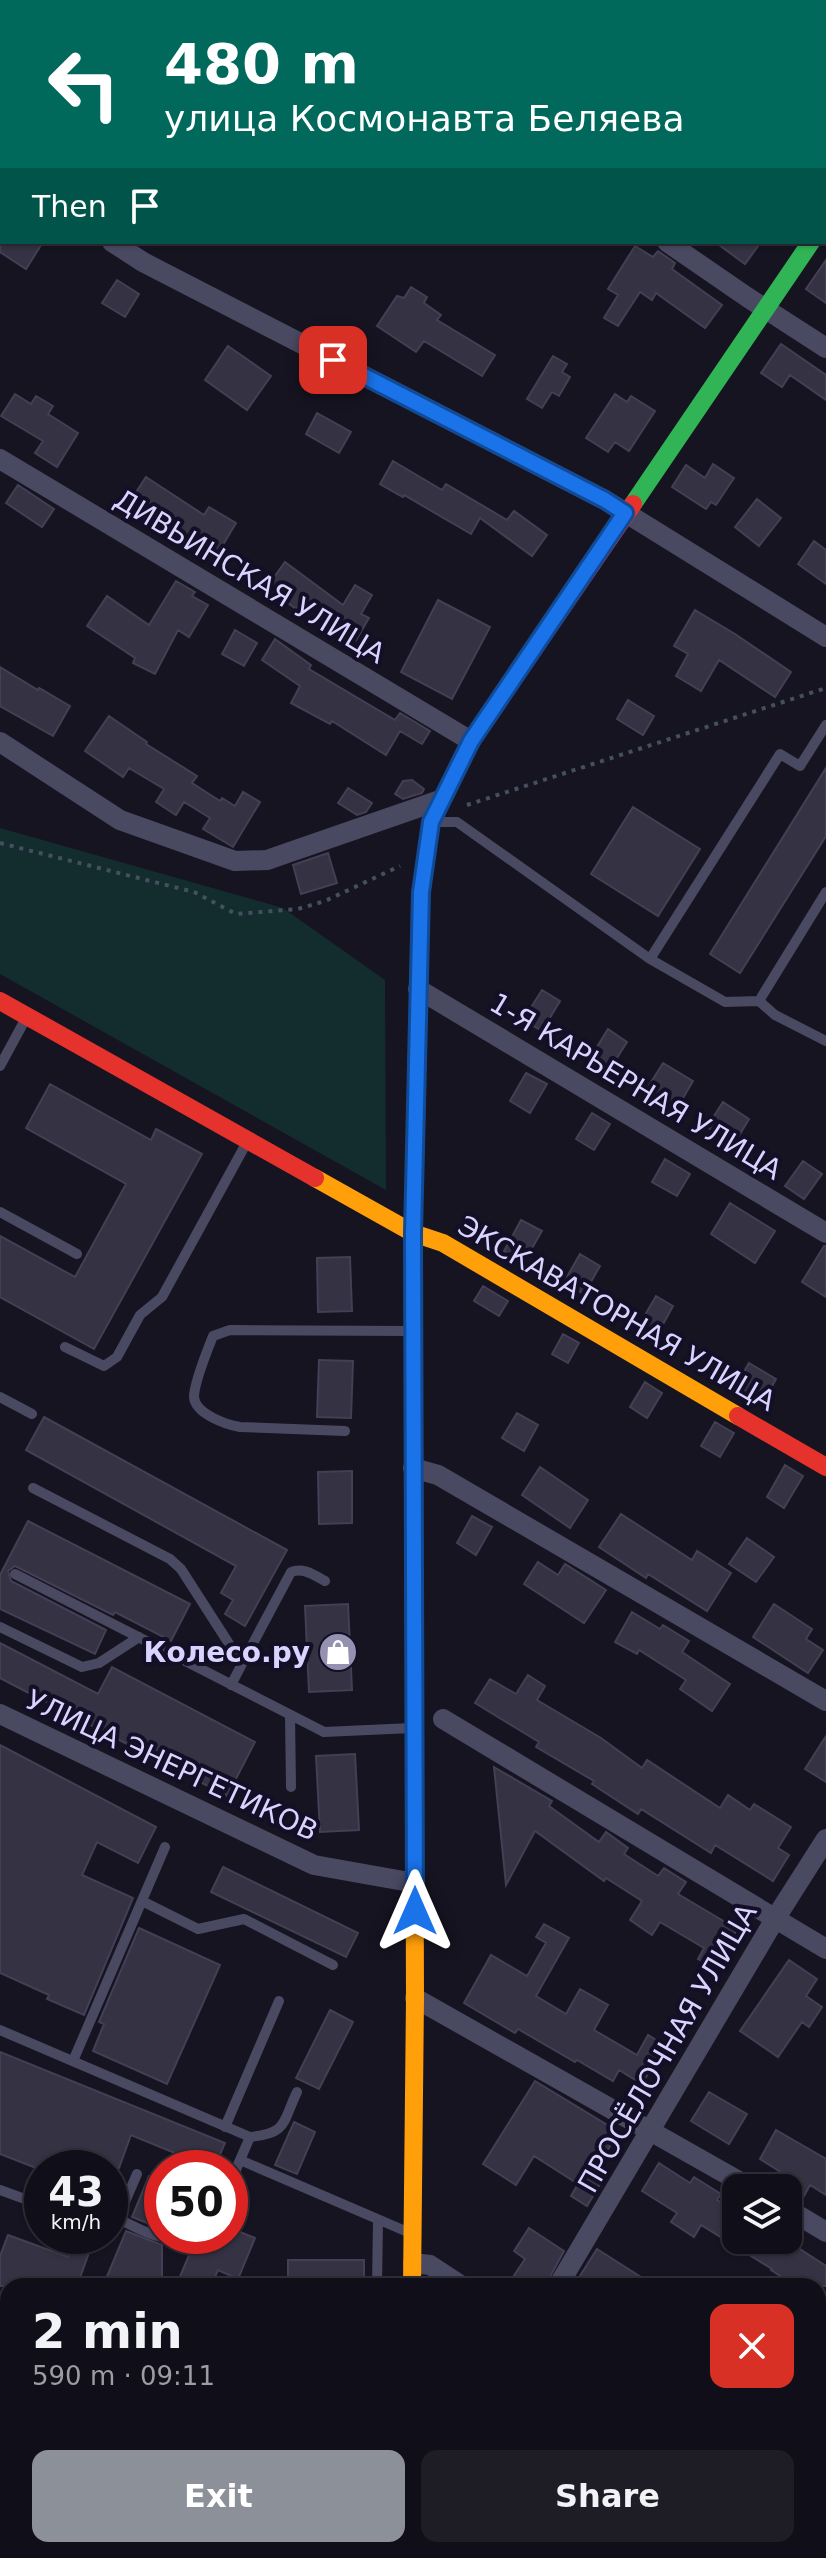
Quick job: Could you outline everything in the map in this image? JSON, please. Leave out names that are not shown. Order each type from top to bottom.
[{"type":"main road","points":[[412,2278],[415,1998],[413,1233],[421,892],[431,822],[471,741],[810,244]]},
{"type":"main road","name":"ЭКСКАВАТОРНАЯ УЛИЦА","points":[[0,1001],[413,1233],[443,1243],[826,1467]]},
{"type":"street","points":[[115,244],[143,262],[605,500],[826,637]]},
{"type":"street","points":[[670,244],[826,348]]},
{"type":"street","name":"ДИВЬИНСКАЯ УЛИЦА","points":[[0,459],[471,741]]},
{"type":"street","points":[[0,742],[120,820],[235,861],[267,860],[440,800]]},
{"type":"street","name":"1-Я КАРЬЕРНАЯ УЛИЦА","points":[[418,989],[826,1233]]},
{"type":"street","points":[[413,1468],[438,1475],[826,1701]]},
{"type":"street","name":"УЛИЦА ЭНЕРГЕТИКОВ","points":[[0,1714],[314,1865],[415,1883]]},
{"type":"street","points":[[443,1719],[826,1949]]},
{"type":"street","name":"ПРОСЁЛОЧНАЯ УЛИЦА","points":[[563,2278],[775,1919],[826,1839]]},
{"type":"street","points":[[415,1998],[727,2174]]},
{"type":"street","points":[[802,2217],[826,2232]]},
{"type":"street","points":[[413,2263],[430,2265],[450,2278]]},
{"type":"lane","points":[[650,959],[780,754],[800,766],[826,725]]},
{"type":"lane","points":[[431,822],[457,822],[650,959],[725,1002],[759,1001],[775,1015],[826,1041]]},
{"type":"lane","points":[[759,1001],[826,892]]},
{"type":"lane","points":[[0,1066],[27,1016]]},
{"type":"lane","points":[[65,1347],[96,1364],[111,1364],[140,1315],[162,1297],[248,1140]]},
{"type":"lane","points":[[0,1212],[77,1254]]},
{"type":"lane","points":[[345,1431],[240,1427],[202,1410],[196,1405],[195,1393],[213,1336],[230,1330],[413,1331]]},
{"type":"lane","points":[[0,1397],[32,1414]]},
{"type":"lane","points":[[33,1488],[170,1559],[181,1569],[242,1664]]},
{"type":"lane","points":[[231,1685],[291,1572],[298,1569],[325,1581]]},
{"type":"lane","points":[[15,1574],[324,1732],[414,1728]]},
{"type":"lane","points":[[0,1627],[82,1667],[99,1663],[139,1637]]},
{"type":"lane","points":[[290,1715],[291,1787]]},
{"type":"lane","points":[[73,2061],[165,1847]]},
{"type":"lane","points":[[142,1901],[198,1929],[244,1919],[333,1965]]},
{"type":"lane","points":[[225,2127],[279,2001]]},
{"type":"lane","points":[[0,2030],[250,2137],[271,2135],[278,2131],[297,2092]]},
{"type":"lane","points":[[244,2150],[250,2137]]},
{"type":"lane","points":[[248,2163],[413,2235]]},
{"type":"lane","points":[[128,2190],[137,2174]]},
{"type":"lane","points":[[0,2190],[24,2198]]},
{"type":"lane","points":[[377,2278],[378,2220]]},
{"type":"path","points":[[460,807],[826,688]]},
{"type":"path","points":[[0,843],[194,892],[236,914],[298,909],[325,901],[406,863]]},
{"type":"green space","points":[[0,828],[283,908],[385,980],[386,1190],[0,974]]},
{"type":"building","points":[[0,244],[42,244],[26,269],[0,252]]},
{"type":"building","points":[[718,244],[760,244],[745,264]]},
{"type":"building","points":[[635,246],[653,257],[658,251],[675,263],[672,269],[722,305],[705,328],[656,293],[652,300],[640,292],[618,326],[604,318],[618,295],[608,289]]},
{"type":"building","points":[[826,260],[826,303],[806,289]]},
{"type":"building","points":[[117,280],[139,294],[125,317],[102,303]]},
{"type":"building","points":[[411,287],[427,297],[424,303],[441,315],[437,320],[495,355],[482,376],[424,341],[416,352],[377,326],[397,296],[404,298]]},
{"type":"building","points":[[781,344],[826,375],[826,400],[790,375],[782,387],[761,373]]},
{"type":"building","points":[[228,346],[271,376],[247,410],[205,380]]},
{"type":"building","points":[[553,356],[567,364],[562,372],[570,377],[559,396],[552,392],[542,408],[527,399]]},
{"type":"building","points":[[15,394],[31,404],[36,396],[53,406],[48,414],[78,433],[57,467],[35,453],[43,441],[1,416]]},
{"type":"building","points":[[615,394],[627,402],[631,396],[655,411],[629,451],[615,442],[608,452],[586,438]]},
{"type":"building","points":[[317,413],[351,432],[339,453],[306,434]]},
{"type":"building","points":[[393,461],[442,490],[446,484],[507,520],[514,511],[547,535],[532,556],[480,518],[471,534],[380,484]]},
{"type":"building","points":[[713,464],[734,478],[716,505],[711,502],[706,509],[672,487],[686,465],[705,478]]},
{"type":"building","points":[[146,477],[204,515],[209,507],[236,523],[215,558],[129,503]]},
{"type":"building","points":[[18,485],[54,509],[42,527],[6,503]]},
{"type":"building","points":[[757,499],[781,518],[759,546],[735,527]]},
{"type":"building","points":[[814,541],[826,550],[826,584],[798,564]]},
{"type":"building","points":[[285,562],[343,605],[355,585],[372,595],[361,614],[369,618],[356,640],[331,625],[334,621],[303,598],[296,609],[267,587]]},
{"type":"building","points":[[176,581],[195,592],[192,596],[208,605],[189,637],[178,630],[155,674],[133,663],[135,658],[87,626],[107,596],[149,625]]},
{"type":"building","points":[[438,600],[490,627],[452,699],[401,672]]},
{"type":"building","points":[[695,610],[791,672],[775,697],[719,660],[701,691],[676,676],[688,654],[674,646]]},
{"type":"building","points":[[235,630],[257,643],[244,666],[222,654]]},
{"type":"building","points":[[275,639],[311,665],[309,669],[395,720],[400,713],[430,731],[422,744],[400,731],[386,755],[332,721],[330,724],[291,703],[300,686],[262,660]]},
{"type":"building","points":[[0,667],[70,706],[53,736],[0,706]]},
{"type":"building","points":[[628,700],[654,716],[643,735],[617,719]]},
{"type":"building","points":[[109,716],[197,776],[192,783],[220,801],[222,798],[235,806],[243,792],[260,802],[233,847],[203,829],[210,818],[184,802],[176,815],[156,802],[164,789],[129,768],[123,777],[85,751]]},
{"type":"building","points":[[826,768],[826,836],[740,973],[710,954]]},
{"type":"building","points":[[412,780],[424,789],[422,793],[403,799],[395,794],[403,781]]},
{"type":"building","points":[[348,788],[372,803],[366,812],[357,815],[338,803]]},
{"type":"building","points":[[633,807],[700,849],[658,916],[591,874]]},
{"type":"building","points":[[328,853],[337,883],[301,894],[293,865]]},
{"type":"building","points":[[542,990],[560,1001],[542,1031],[523,1020]]},
{"type":"building","points":[[608,1029],[627,1042],[608,1072],[589,1060]]},
{"type":"building","points":[[663,1063],[693,1081],[676,1110],[645,1092]]},
{"type":"building","points":[[526,1073],[547,1084],[530,1113],[510,1101]]},
{"type":"building","points":[[50,1084],[151,1140],[156,1129],[202,1154],[94,1349],[0,1297],[0,1236],[75,1277],[126,1184],[26,1128]]},
{"type":"building","points":[[723,1102],[749,1119],[734,1144],[707,1127]]},
{"type":"building","points":[[592,1113],[610,1124],[594,1150],[576,1139]]},
{"type":"building","points":[[665,1159],[690,1174],[677,1196],[652,1182]]},
{"type":"building","points":[[803,1161],[822,1174],[804,1199],[785,1186]]},
{"type":"building","points":[[730,1203],[775,1231],[755,1263],[711,1234]]},
{"type":"building","points":[[521,1220],[542,1231],[524,1262],[504,1251]]},
{"type":"building","points":[[826,1246],[826,1297],[802,1282]]},
{"type":"building","points":[[580,1254],[600,1266],[584,1294],[564,1282]]},
{"type":"building","points":[[350,1257],[352,1311],[318,1312],[317,1258]]},
{"type":"building","points":[[483,1286],[508,1301],[499,1316],[474,1301]]},
{"type":"building","points":[[656,1296],[673,1306],[656,1337],[638,1327]]},
{"type":"building","points":[[563,1334],[579,1343],[568,1363],[552,1354]]},
{"type":"building","points":[[319,1360],[353,1361],[351,1418],[317,1417]]},
{"type":"building","points":[[749,1363],[776,1379],[763,1402],[736,1386]]},
{"type":"building","points":[[645,1382],[662,1393],[647,1418],[630,1407]]},
{"type":"building","points":[[517,1413],[538,1425],[524,1451],[502,1438]]},
{"type":"building","points":[[44,1417],[287,1550],[245,1626],[225,1614],[233,1600],[221,1593],[236,1566],[26,1450]]},
{"type":"building","points":[[715,1422],[734,1433],[720,1457],[701,1446]]},
{"type":"building","points":[[785,1465],[803,1476],[784,1508],[767,1497]]},
{"type":"building","points":[[540,1467],[588,1500],[570,1528],[522,1495]]},
{"type":"building","points":[[352,1471],[352,1523],[319,1524],[318,1472]]},
{"type":"building","points":[[621,1514],[692,1560],[697,1551],[731,1573],[707,1611],[648,1574],[646,1578],[599,1547]]},
{"type":"building","points":[[472,1516],[492,1527],[476,1555],[457,1543]]},
{"type":"building","points":[[28,1521],[190,1604],[171,1641],[15,1566],[8,1571],[11,1581],[106,1630],[95,1654],[0,1609],[0,1575]]},
{"type":"building","points":[[747,1538],[774,1557],[756,1582],[729,1564]]},
{"type":"building","points":[[538,1562],[558,1575],[565,1564],[606,1590],[584,1623],[524,1584]]},
{"type":"building","points":[[348,1604],[352,1690],[309,1692],[305,1606]]},
{"type":"building","points":[[774,1604],[812,1629],[806,1639],[823,1650],[808,1673],[753,1637]]},
{"type":"building","points":[[632,1612],[660,1629],[663,1625],[689,1641],[682,1652],[730,1684],[712,1711],[680,1689],[686,1680],[639,1650],[637,1654],[615,1642]]},
{"type":"building","points":[[0,1643],[98,1694],[112,1667],[255,1742],[227,1796],[0,1678]]},
{"type":"building","points":[[528,1675],[545,1686],[537,1700],[601,1738],[642,1768],[647,1760],[720,1808],[728,1795],[750,1810],[754,1804],[791,1827],[778,1848],[789,1855],[773,1881],[715,1845],[711,1853],[641,1809],[638,1814],[592,1784],[594,1781],[536,1747],[539,1742],[475,1703],[490,1679],[516,1694]]},
{"type":"building","points":[[826,1736],[826,1782],[805,1769]]},
{"type":"building","points":[[0,1745],[156,1827],[138,1863],[97,1842],[82,1875],[133,1898],[84,2015],[0,1973]]},
{"type":"building","points":[[355,1754],[359,1830],[320,1832],[316,1756]]},
{"type":"building","points":[[494,1767],[552,1801],[549,1806],[599,1842],[606,1832],[628,1848],[624,1854],[658,1876],[664,1868],[686,1882],[678,1894],[737,1929],[715,1969],[698,1959],[704,1948],[660,1922],[652,1935],[630,1920],[642,1901],[606,1878],[604,1881],[535,1831],[506,1885]]},
{"type":"building","points":[[223,1867],[358,1933],[346,1957],[211,1892]]},
{"type":"building","points":[[544,1924],[569,1938],[536,1996],[566,2014],[580,1989],[608,2005],[594,2030],[637,2055],[648,2035],[664,2045],[642,2084],[619,2070],[613,2081],[518,2029],[515,2033],[464,2003],[491,1955],[527,1976],[546,1943],[536,1937]]},
{"type":"building","points":[[139,1928],[220,1965],[167,2084],[93,2051],[104,2024],[99,2022]]},
{"type":"building","points":[[789,1960],[817,1979],[806,1996],[822,2007],[809,2027],[802,2022],[778,2057],[740,2031]]},
{"type":"building","points":[[330,2010],[353,2022],[319,2089],[296,2078]]},
{"type":"building","points":[[0,2052],[225,2143],[222,2150],[168,2150],[131,2135],[126,2150],[24,2150],[24,2163],[0,2154]]},
{"type":"building","points":[[535,2081],[619,2132],[593,2173],[603,2179],[587,2206],[571,2196],[578,2184],[534,2156],[516,2185],[483,2164]]},
{"type":"building","points":[[709,2092],[747,2114],[729,2144],[691,2121]]},
{"type":"building","points":[[294,2122],[315,2132],[297,2174],[275,2165]]},
{"type":"building","points":[[776,2130],[826,2159],[826,2195],[810,2185],[804,2196],[802,2174],[778,2174],[779,2171],[760,2159]]},
{"type":"building","points":[[659,2163],[690,2183],[694,2177],[721,2194],[717,2200],[722,2203],[722,2238],[701,2225],[694,2237],[671,2222],[677,2213],[642,2191]]},
{"type":"building","points":[[144,2188],[144,2222],[132,2217]]},
{"type":"building","points":[[529,2228],[564,2251],[549,2278],[512,2278],[525,2259],[514,2251]]},
{"type":"building","points":[[128,2232],[144,2238],[144,2254],[162,2254],[162,2278],[106,2278],[116,2254],[128,2254]]},
{"type":"building","points":[[8,2235],[24,2241],[24,2254],[60,2254],[68,2257],[69,2254],[89,2254],[80,2278],[0,2278],[0,2256]]},
{"type":"building","points":[[248,2235],[255,2238],[238,2278],[218,2270],[214,2278],[179,2278],[189,2254],[248,2254]]},
{"type":"building","points":[[597,2249],[642,2278],[579,2278]]},
{"type":"building","points":[[802,2250],[826,2266],[826,2278],[784,2278],[748,2254],[802,2254]]},
{"type":"building","points":[[288,2260],[364,2260],[364,2278],[288,2278]]},
{"type":"traffic: fast","points":[[633,504],[810,244]]},
{"type":"traffic: fast","points":[[414,1660],[413,1233],[419,966]]},
{"type":"traffic: slow","points":[[315,1178],[413,1233],[443,1243],[738,1416]]},
{"type":"traffic: slow","points":[[412,2278],[414,1660]]},
{"type":"traffic: jam","points":[[419,966],[421,892],[431,822],[471,741],[633,504]]},
{"type":"traffic: jam","points":[[0,1001],[315,1178]]},
{"type":"traffic: jam","points":[[738,1416],[826,1467]]},
{"type":"place","name":"Колесо.ру","points":[[338,1652]]},
{"type":"route","points":[[333,360],[625,513],[471,741],[431,822],[421,892],[413,1233],[415,1911]]}]
